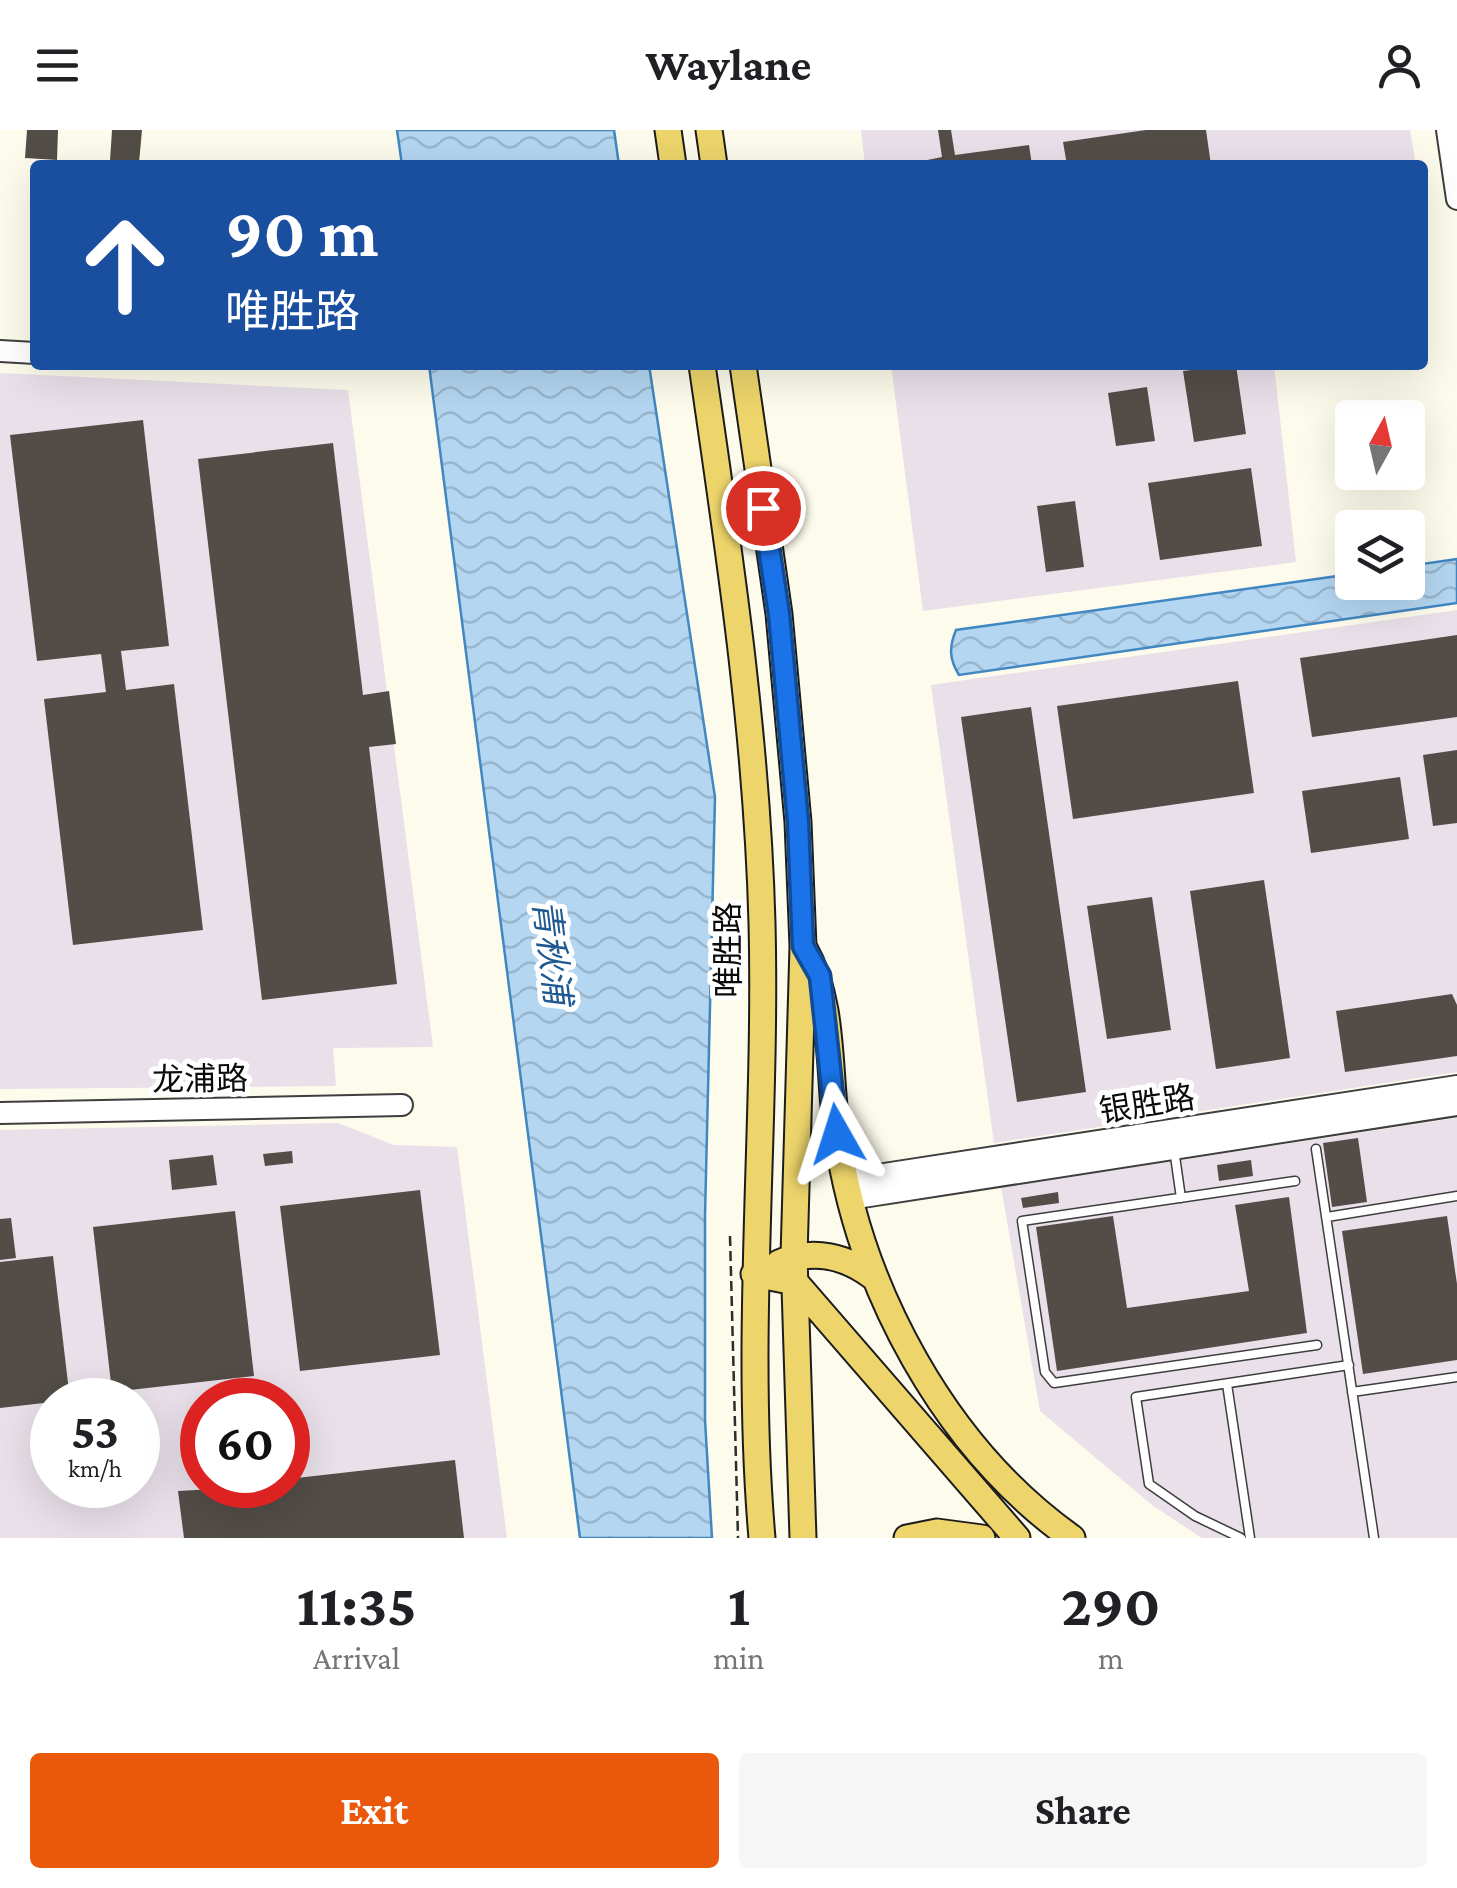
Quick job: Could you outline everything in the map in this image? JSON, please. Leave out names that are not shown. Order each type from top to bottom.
[{"type":"main road","points":[[668,130],[672,160]]},
{"type":"main road","points":[[709,130],[713,160]]},
{"type":"main road","name":"唯胜路","points":[[703,370],[740,633],[756,782],[762,927],[754,1274],[762,1538]]},
{"type":"main road","points":[[744,370],[779,614],[798,822],[803,946],[794,1269],[802,1538]]},
{"type":"main road","points":[[803,946],[820,976],[848,1190],[876,1279],[911,1353],[950,1412],[1011,1486],[1072,1538]]},
{"type":"main road","points":[[754,1274],[794,1269],[832,1256],[857,1264],[876,1279]]},
{"type":"main road","points":[[794,1269],[1017,1538]]},
{"type":"main road","points":[[908,1538],[936,1532],[982,1538]]},
{"type":"street","points":[[1448,130],[1457,199]]},
{"type":"street","points":[[0,352],[30,353]]},
{"type":"street","name":"银胜路","points":[[848,1190],[1457,1086]]},
{"type":"street","name":"龙浦路","points":[[0,1112],[402,1105]]},
{"type":"street","name":"银胜路","points":[[848,1190],[1174,1149],[1457,1105]]},
{"type":"lane","points":[[1174,1149],[1182,1198]]},
{"type":"lane","points":[[1316,1150],[1374,1538]]},
{"type":"lane","points":[[1295,1181],[1022,1221],[1048,1378],[1063,1385],[1317,1345]]},
{"type":"lane","points":[[1327,1216],[1457,1196]]},
{"type":"lane","points":[[1241,1538],[1194,1516],[1149,1484],[1136,1397],[1348,1365]]},
{"type":"lane","points":[[1352,1392],[1457,1377]]},
{"type":"lane","points":[[1227,1384],[1250,1538]]},
{"type":"path","points":[[730,1236],[738,1538]]},
{"type":"shaded area","points":[[861,130],[1410,130],[1415,160],[864,160]]},
{"type":"shaded area","points":[[892,370],[1275,370],[1296,562],[923,611]]},
{"type":"shaded area","points":[[0,373],[348,390],[433,1047],[333,1048],[336,1086],[0,1089]]},
{"type":"shaded area","points":[[1457,610],[1457,1072],[994,1143],[931,685]]},
{"type":"shaded area","points":[[1457,1118],[1457,1538],[1202,1538],[1152,1505],[1040,1411],[1001,1187]]},
{"type":"shaded area","points":[[338,1123],[394,1145],[457,1147],[507,1538],[0,1538],[0,1130]]},
{"type":"water","points":[[397,130],[614,130],[618,160],[401,160]]},
{"type":"water","name":"青秋浦","points":[[430,370],[650,370],[715,797],[705,1216],[705,1420],[712,1538],[580,1538]]},
{"type":"water","points":[[1457,559],[1457,603],[959,675],[952,658],[956,630],[1335,576],[1335,600],[1425,600],[1425,564]]},
{"type":"building","points":[[27,130],[58,130],[57,160],[25,158]]},
{"type":"building","points":[[112,130],[142,130],[139,160],[110,160]]},
{"type":"building","points":[[938,130],[951,130],[955,155],[1029,145],[1031,160],[927,160],[942,157]]},
{"type":"building","points":[[1146,130],[1206,130],[1210,160],[1066,160],[1063,142]]},
{"type":"building","points":[[1237,370],[1246,434],[1194,442],[1183,371]]},
{"type":"building","points":[[1147,387],[1155,441],[1116,446],[1108,393]]},
{"type":"building","points":[[143,420],[169,646],[121,651],[126,690],[174,684],[203,930],[73,945],[44,699],[106,692],[101,654],[37,661],[10,435]]},
{"type":"building","points":[[333,443],[363,695],[389,691],[396,744],[369,747],[397,984],[262,1000],[198,459]]},
{"type":"building","points":[[1251,468],[1262,546],[1160,560],[1148,483]]},
{"type":"building","points":[[1075,501],[1084,567],[1046,572],[1037,506]]},
{"type":"building","points":[[1457,635],[1457,717],[1312,737],[1300,658]]},
{"type":"building","points":[[1238,681],[1254,793],[1073,819],[1057,706]]},
{"type":"building","points":[[1031,707],[1086,1092],[1017,1102],[961,717]]},
{"type":"building","points":[[1457,750],[1457,823],[1433,826],[1423,755]]},
{"type":"building","points":[[1400,777],[1409,839],[1311,853],[1302,791]]},
{"type":"building","points":[[1264,880],[1290,1058],[1216,1069],[1190,891]]},
{"type":"building","points":[[1152,897],[1171,1030],[1107,1039],[1087,906]]},
{"type":"building","points":[[1452,994],[1457,1005],[1457,1056],[1345,1072],[1336,1011]]},
{"type":"building","points":[[1184,1094],[1186,1111],[1146,1117],[1144,1100]]},
{"type":"building","points":[[1358,1138],[1367,1202],[1332,1207],[1323,1143]]},
{"type":"building","points":[[292,1151],[293,1163],[265,1166],[263,1154]]},
{"type":"building","points":[[213,1155],[217,1185],[172,1190],[169,1160]]},
{"type":"building","points":[[1251,1160],[1253,1176],[1219,1181],[1217,1165]]},
{"type":"building","points":[[420,1190],[440,1355],[300,1371],[280,1206]]},
{"type":"building","points":[[1058,1192],[1059,1203],[1023,1208],[1021,1198]]},
{"type":"building","points":[[1289,1197],[1307,1333],[1057,1371],[1036,1227],[1113,1216],[1127,1308],[1249,1291],[1235,1205]]},
{"type":"building","points":[[235,1211],[254,1376],[180,1378],[180,1384],[160,1387],[160,1378],[110,1378],[93,1227]]},
{"type":"building","points":[[1447,1216],[1457,1284],[1457,1360],[1363,1374],[1342,1231]]},
{"type":"building","points":[[11,1218],[16,1258],[0,1260],[0,1219]]},
{"type":"building","points":[[53,1256],[67,1378],[30,1378],[30,1405],[0,1408],[0,1262]]},
{"type":"building","points":[[455,1460],[464,1538],[184,1538],[180,1508],[310,1508],[310,1476]]},
{"type":"route","points":[[763,508],[779,614],[798,822],[803,946],[820,976],[837,1134]]}]
